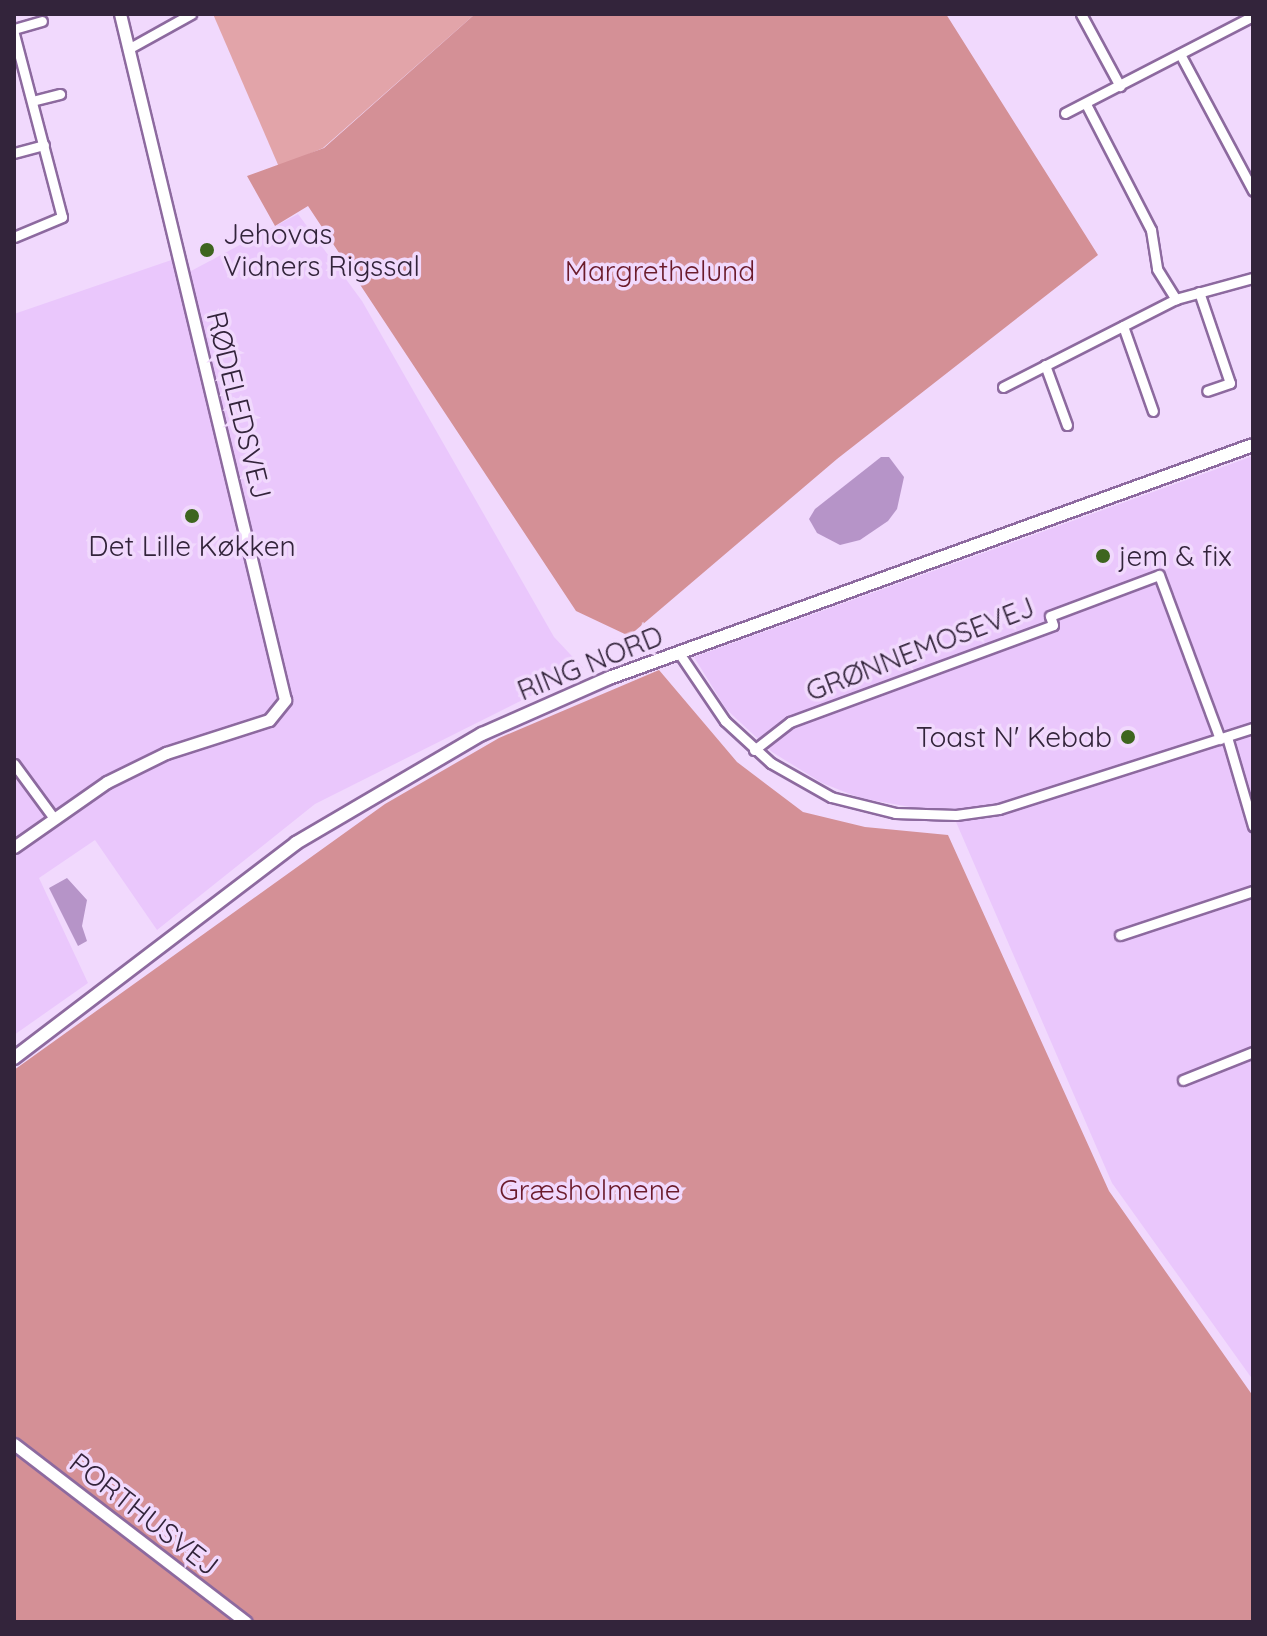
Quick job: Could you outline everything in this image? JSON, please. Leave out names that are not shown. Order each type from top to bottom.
[{"type":"main road","name":"RING NORD","points":[[14,1058],[296,843],[366,797],[482,734],[679,653],[1253,445]]},
{"type":"street","name":"RØDELEDSVEJ","points":[[53,817],[130,770],[278,714],[285,700],[284,681],[210,395],[120,14]]},
{"type":"street","points":[[130,48],[191,14]]},
{"type":"street","points":[[1081,14],[1120,86]]},
{"type":"street","points":[[1065,113],[1253,16]]},
{"type":"street","points":[[14,237],[62,217],[32,101],[19,74],[14,31],[42,21]]},
{"type":"street","points":[[1180,54],[1253,191]]},
{"type":"street","points":[[32,101],[60,94]]},
{"type":"street","points":[[1086,104],[1151,230],[1157,269],[1176,299]]},
{"type":"street","points":[[14,153],[44,145]]},
{"type":"street","points":[[1003,387],[1176,299],[1253,278]]},
{"type":"street","points":[[1199,292],[1230,383],[1207,391]]},
{"type":"street","points":[[1123,326],[1153,411]]},
{"type":"street","points":[[1045,365],[1067,425]]},
{"type":"street","name":"GRØNNEMOSEVEJ","points":[[754,750],[790,722],[1053,625],[1050,616],[1159,575],[1223,738]]},
{"type":"street","points":[[679,653],[714,708],[754,750],[831,797],[873,809],[937,816],[999,809],[1253,728]]},
{"type":"street","points":[[1223,738],[1253,826]]},
{"type":"street","points":[[14,764],[53,817],[14,847]]},
{"type":"street","points":[[1120,935],[1253,891]]},
{"type":"street","points":[[1183,1080],[1253,1052]]},
{"type":"street","name":"PORTHUSVEJ","points":[[14,1444],[246,1622]]},
{"type":"shaded area","points":[[213,14],[475,14],[323,148],[279,167]]},
{"type":"shaded area","points":[[298,214],[362,301],[554,637],[584,669],[315,804],[157,930],[95,840],[39,878],[88,983],[14,1035],[14,314],[186,255],[191,271]]},
{"type":"shaded area","points":[[1253,456],[1253,1380],[1112,1183],[950,808],[916,808],[860,798],[822,783],[772,752],[726,709],[694,657]]},
{"type":"shaded area","points":[[881,457],[889,457],[904,477],[897,509],[888,521],[860,540],[840,545],[817,533],[809,519],[815,509]]},
{"type":"shaded area","points":[[67,878],[87,900],[82,926],[87,941],[78,946],[49,888]]},
{"type":"green space","name":"Margrethelund","points":[[475,14],[946,14],[1098,255],[837,459],[629,636],[576,611],[308,206],[275,226],[247,176],[324,148]]},
{"type":"green space","name":"Græsholmene","points":[[659,670],[737,762],[803,812],[865,827],[948,835],[1109,1191],[1253,1396],[1253,1622],[14,1622],[14,1070],[385,804],[499,738]]},
{"type":"place","name":"Jehovas Vidners Rigssal","points":[[207,250]]},
{"type":"place","name":"Det Lille Køkken","points":[[192,516]]},
{"type":"place","name":"jem & fix","points":[[1103,556]]},
{"type":"place","name":"Toast N' Kebab","points":[[1128,737]]}]
